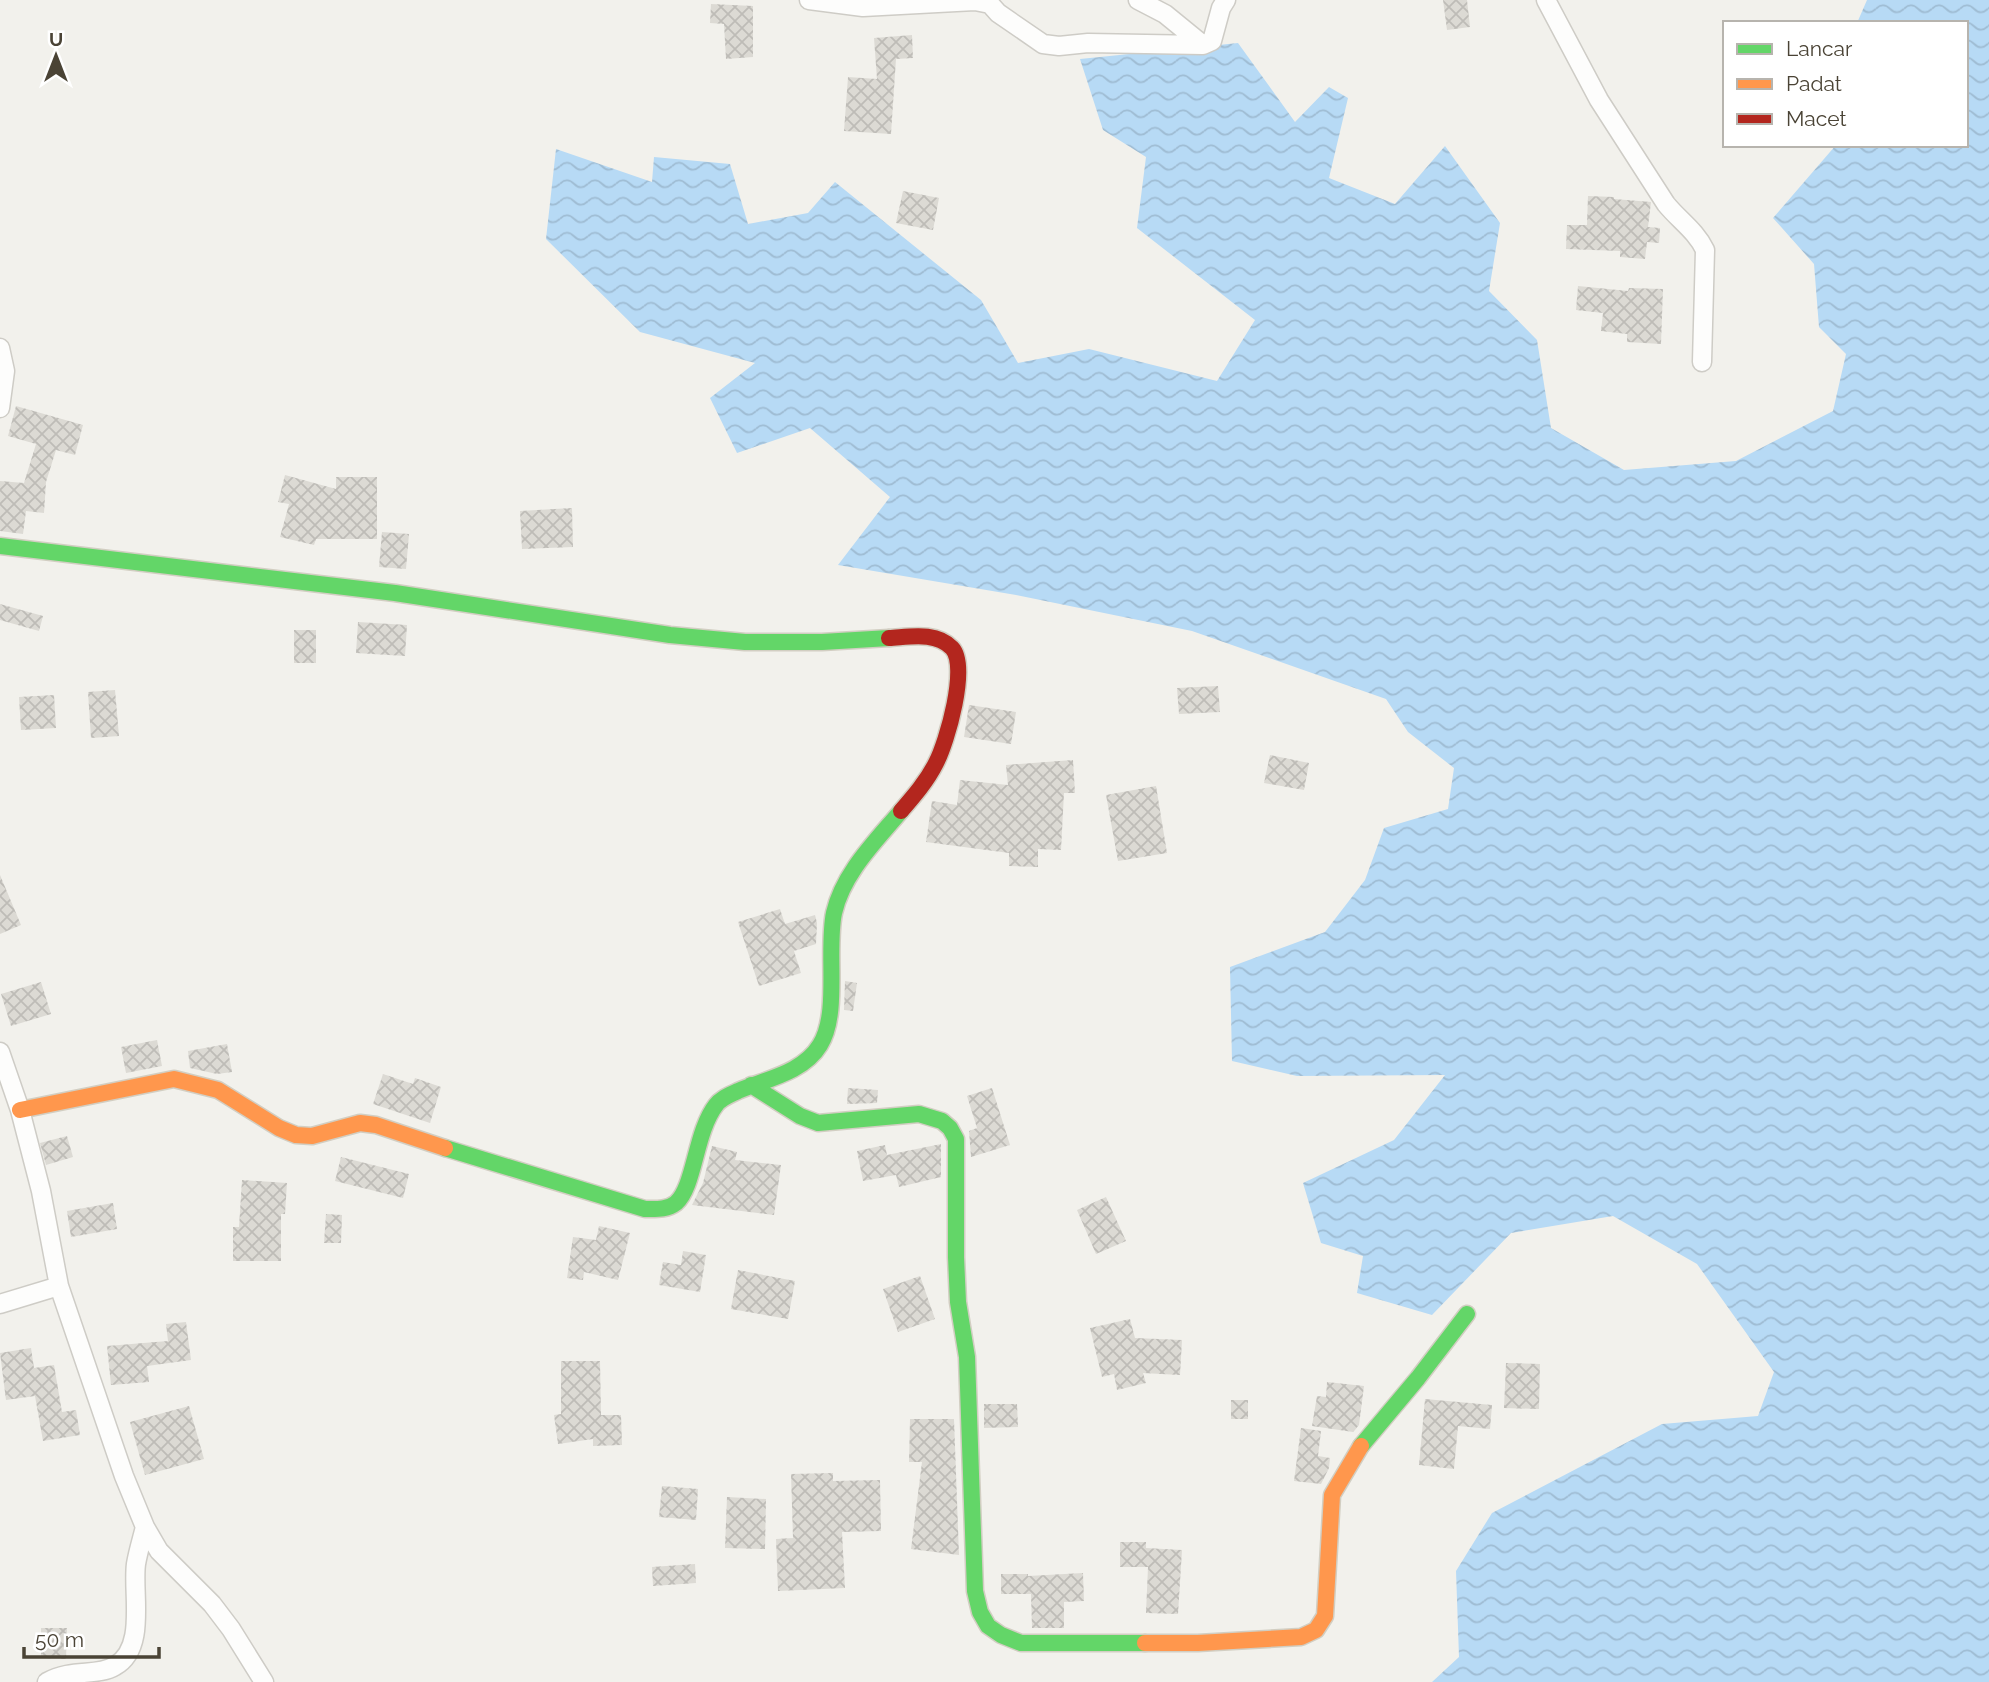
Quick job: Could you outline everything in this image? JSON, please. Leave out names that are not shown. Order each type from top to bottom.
[{"type":"street","points":[[809,0],[863,7],[975,1],[990,4],[998,13],[1043,44],[1059,46],[1088,43],[1203,45],[1212,41],[1221,8],[1226,0]]},
{"type":"street","points":[[1138,0],[1165,14],[1203,45]]},
{"type":"street","points":[[1546,0],[1599,100],[1666,204],[1699,239],[1705,250],[1702,362]]},
{"type":"street","points":[[0,348],[5,371],[0,408]]},
{"type":"street","points":[[0,546],[395,593],[670,635],[745,642],[822,642],[912,635],[943,640],[953,647],[958,658],[958,676],[946,742],[921,788],[877,839],[845,887],[836,908],[831,929],[829,1024],[822,1043],[799,1066],[784,1075],[751,1085],[721,1099],[700,1128],[686,1192],[674,1204],[659,1211],[645,1209],[376,1125],[360,1123],[312,1136],[296,1135],[279,1128],[218,1090],[174,1079],[20,1110]]},
{"type":"street","points":[[0,1052],[20,1110],[41,1191],[59,1286],[124,1476],[145,1527],[159,1551],[212,1604],[264,1682]]},
{"type":"street","points":[[751,1085],[800,1116],[818,1123],[933,1115],[950,1125],[957,1139],[956,1257],[958,1302],[967,1357],[975,1591],[979,1613],[987,1625],[1001,1636],[1021,1643],[1198,1643],[1301,1637],[1316,1630],[1325,1616],[1332,1495],[1338,1481],[1376,1428],[1421,1375],[1467,1314]]},
{"type":"street","points":[[0,1304],[59,1286]]},
{"type":"street","points":[[47,1682],[57,1676],[114,1667],[126,1657],[134,1639],[136,1566],[145,1527]]},
{"type":"water","points":[[1867,0],[1989,0],[1989,1682],[1432,1682],[1459,1657],[1456,1571],[1492,1513],[1662,1424],[1758,1416],[1774,1372],[1697,1264],[1613,1216],[1511,1233],[1432,1315],[1357,1293],[1363,1256],[1321,1243],[1303,1183],[1394,1140],[1445,1075],[1297,1076],[1232,1061],[1230,967],[1325,932],[1365,880],[1384,828],[1448,809],[1454,768],[1408,732],[1386,699],[1192,631],[1016,595],[838,565],[890,497],[810,428],[737,453],[710,398],[755,363],[640,332],[546,239],[556,149],[652,182],[654,157],[730,164],[748,224],[808,213],[835,182],[981,300],[1018,363],[1089,349],[1217,381],[1255,320],[1137,228],[1146,157],[1103,130],[1080,59],[1238,43],[1295,122],[1329,87],[1348,98],[1329,178],[1395,204],[1445,146],[1500,223],[1489,291],[1537,340],[1551,428],[1624,470],[1736,461],[1833,411],[1846,354],[1819,327],[1814,264],[1773,218],[1834,147],[1968,147],[1968,21],[1858,21]]},
{"type":"building","points":[[1443,0],[1467,0],[1470,27],[1447,30]]},
{"type":"building","points":[[711,4],[753,6],[753,57],[726,59],[724,24],[710,23]]},
{"type":"building","points":[[912,35],[913,58],[896,59],[891,134],[844,131],[848,77],[877,79],[874,38]]},
{"type":"building","points":[[903,191],[939,198],[933,230],[896,223]]},
{"type":"building","points":[[1588,196],[1651,202],[1648,227],[1660,228],[1659,243],[1647,242],[1645,259],[1620,257],[1620,251],[1566,249],[1567,225],[1587,225]]},
{"type":"building","points":[[1578,286],[1628,291],[1629,288],[1663,289],[1661,344],[1627,342],[1627,334],[1601,331],[1603,313],[1576,310]]},
{"type":"building","points":[[16,406],[83,425],[75,455],[56,450],[46,482],[44,513],[26,511],[23,534],[0,531],[0,481],[24,483],[36,444],[8,436]]},
{"type":"building","points":[[285,475],[336,489],[336,477],[377,477],[377,539],[316,539],[314,545],[280,537],[289,504],[278,502]]},
{"type":"building","points":[[572,508],[573,547],[522,549],[520,511]]},
{"type":"building","points":[[382,532],[409,534],[406,569],[379,567]]},
{"type":"building","points":[[0,604],[43,616],[39,631],[0,620]]},
{"type":"building","points":[[358,622],[407,625],[405,656],[356,653]]},
{"type":"building","points":[[294,630],[316,630],[316,663],[294,663]]},
{"type":"building","points":[[1218,686],[1220,712],[1179,714],[1177,688]]},
{"type":"building","points":[[115,690],[119,736],[91,738],[88,692]]},
{"type":"building","points":[[54,695],[56,728],[21,730],[19,697]]},
{"type":"building","points":[[969,705],[1016,712],[1011,744],[964,737]]},
{"type":"building","points":[[1270,755],[1309,763],[1304,790],[1264,783]]},
{"type":"building","points":[[1073,760],[1075,793],[1064,793],[1061,850],[1038,849],[1038,867],[1009,866],[1009,853],[926,842],[932,801],[957,805],[960,780],[1008,785],[1006,765]]},
{"type":"building","points":[[1156,786],[1167,853],[1118,861],[1106,795]]},
{"type":"building","points":[[0,875],[21,925],[0,934]]},
{"type":"building","points":[[780,909],[785,924],[815,915],[816,944],[794,951],[801,973],[759,986],[738,922]]},
{"type":"building","points":[[845,981],[857,983],[853,1011],[844,1010]]},
{"type":"building","points":[[41,982],[51,1014],[11,1026],[1,994]]},
{"type":"building","points":[[157,1040],[162,1066],[126,1073],[121,1047]]},
{"type":"building","points":[[227,1044],[232,1072],[217,1074],[190,1068],[188,1051]]},
{"type":"building","points":[[383,1074],[413,1084],[415,1078],[441,1087],[430,1123],[373,1104]]},
{"type":"building","points":[[848,1088],[878,1090],[877,1103],[847,1104]]},
{"type":"building","points":[[992,1088],[1010,1145],[971,1157],[969,1131],[977,1128],[967,1096]]},
{"type":"building","points":[[67,1136],[73,1157],[46,1165],[40,1143]]},
{"type":"building","points":[[941,1144],[941,1177],[899,1187],[896,1175],[863,1181],[857,1151],[885,1145],[887,1155]]},
{"type":"building","points":[[712,1146],[737,1152],[735,1160],[781,1165],[774,1215],[692,1205],[703,1183]]},
{"type":"building","points":[[341,1157],[409,1174],[403,1198],[335,1181]]},
{"type":"building","points":[[242,1180],[287,1183],[285,1214],[281,1214],[281,1261],[233,1261],[233,1227],[239,1227]]},
{"type":"building","points":[[1106,1197],[1126,1241],[1096,1254],[1077,1210]]},
{"type":"building","points":[[113,1203],[117,1229],[71,1237],[67,1211]]},
{"type":"building","points":[[326,1214],[342,1215],[341,1243],[324,1243]]},
{"type":"building","points":[[599,1226],[630,1233],[618,1280],[584,1272],[583,1280],[567,1278],[573,1237],[596,1240]]},
{"type":"building","points":[[683,1251],[706,1255],[700,1292],[659,1285],[663,1262],[681,1265]]},
{"type":"building","points":[[738,1270],[795,1281],[788,1319],[731,1309]]},
{"type":"building","points":[[920,1276],[935,1319],[898,1332],[883,1289]]},
{"type":"building","points":[[1130,1319],[1135,1338],[1182,1340],[1180,1375],[1143,1373],[1146,1383],[1117,1390],[1114,1374],[1102,1377],[1090,1328]]},
{"type":"building","points":[[186,1322],[191,1360],[147,1366],[149,1382],[111,1385],[107,1346],[168,1341],[166,1324]]},
{"type":"building","points":[[31,1348],[34,1368],[54,1365],[62,1412],[76,1410],[80,1435],[43,1441],[35,1396],[6,1400],[0,1353]]},
{"type":"building","points":[[561,1361],[600,1361],[601,1415],[621,1415],[622,1445],[593,1446],[593,1439],[558,1444],[554,1415],[561,1414]]},
{"type":"building","points":[[1506,1363],[1540,1364],[1539,1409],[1504,1408]]},
{"type":"building","points":[[1327,1382],[1364,1386],[1359,1425],[1353,1432],[1312,1426],[1317,1396],[1326,1397]]},
{"type":"building","points":[[1425,1399],[1492,1405],[1490,1429],[1458,1426],[1454,1469],[1419,1465]]},
{"type":"building","points":[[1231,1400],[1248,1400],[1248,1419],[1231,1419]]},
{"type":"building","points":[[984,1404],[1017,1404],[1018,1427],[984,1428]]},
{"type":"building","points":[[189,1406],[204,1459],[145,1475],[130,1422]]},
{"type":"building","points":[[910,1419],[954,1419],[959,1555],[911,1549],[922,1462],[909,1462]]},
{"type":"building","points":[[1301,1428],[1321,1431],[1318,1456],[1330,1458],[1329,1468],[1321,1484],[1294,1481]]},
{"type":"building","points":[[833,1473],[833,1481],[880,1480],[881,1531],[842,1532],[845,1588],[778,1591],[776,1539],[793,1538],[791,1474]]},
{"type":"building","points":[[662,1486],[698,1489],[696,1520],[659,1517]]},
{"type":"building","points":[[727,1497],[766,1499],[765,1549],[725,1548]]},
{"type":"building","points":[[1120,1542],[1146,1542],[1146,1548],[1182,1550],[1178,1614],[1146,1613],[1148,1567],[1120,1567]]},
{"type":"building","points":[[695,1564],[696,1583],[653,1586],[652,1567]]},
{"type":"building","points":[[1083,1573],[1084,1601],[1064,1602],[1064,1628],[1032,1628],[1031,1594],[1001,1594],[1001,1574],[1028,1576]]},
{"type":"building","points":[[41,1628],[67,1628],[66,1659],[41,1658]]},
{"type":"traffic: fast","points":[[0,546],[395,593],[670,635],[745,642],[822,642],[889,638]]},
{"type":"traffic: fast","points":[[445,1148],[645,1209],[665,1208],[676,1203],[687,1184],[709,1116],[718,1103],[738,1091],[794,1069],[813,1055],[820,1045],[830,1016],[832,928],[838,898],[862,858],[901,811]]},
{"type":"traffic: fast","points":[[751,1085],[800,1116],[818,1123],[919,1114],[942,1121],[950,1128],[956,1139],[958,1302],[967,1357],[975,1591],[980,1612],[988,1626],[1021,1643],[1145,1643]]},
{"type":"traffic: fast","points":[[1361,1446],[1467,1314]]},
{"type":"traffic: slow","points":[[20,1110],[174,1079],[218,1090],[279,1128],[296,1135],[312,1136],[360,1123],[376,1125],[445,1148]]},
{"type":"traffic: slow","points":[[1145,1643],[1301,1637],[1316,1630],[1325,1616],[1332,1495],[1361,1446]]},
{"type":"traffic: jam","points":[[889,638],[922,636],[938,639],[952,648],[957,657],[958,671],[954,704],[941,753],[924,782],[901,811]]}]
